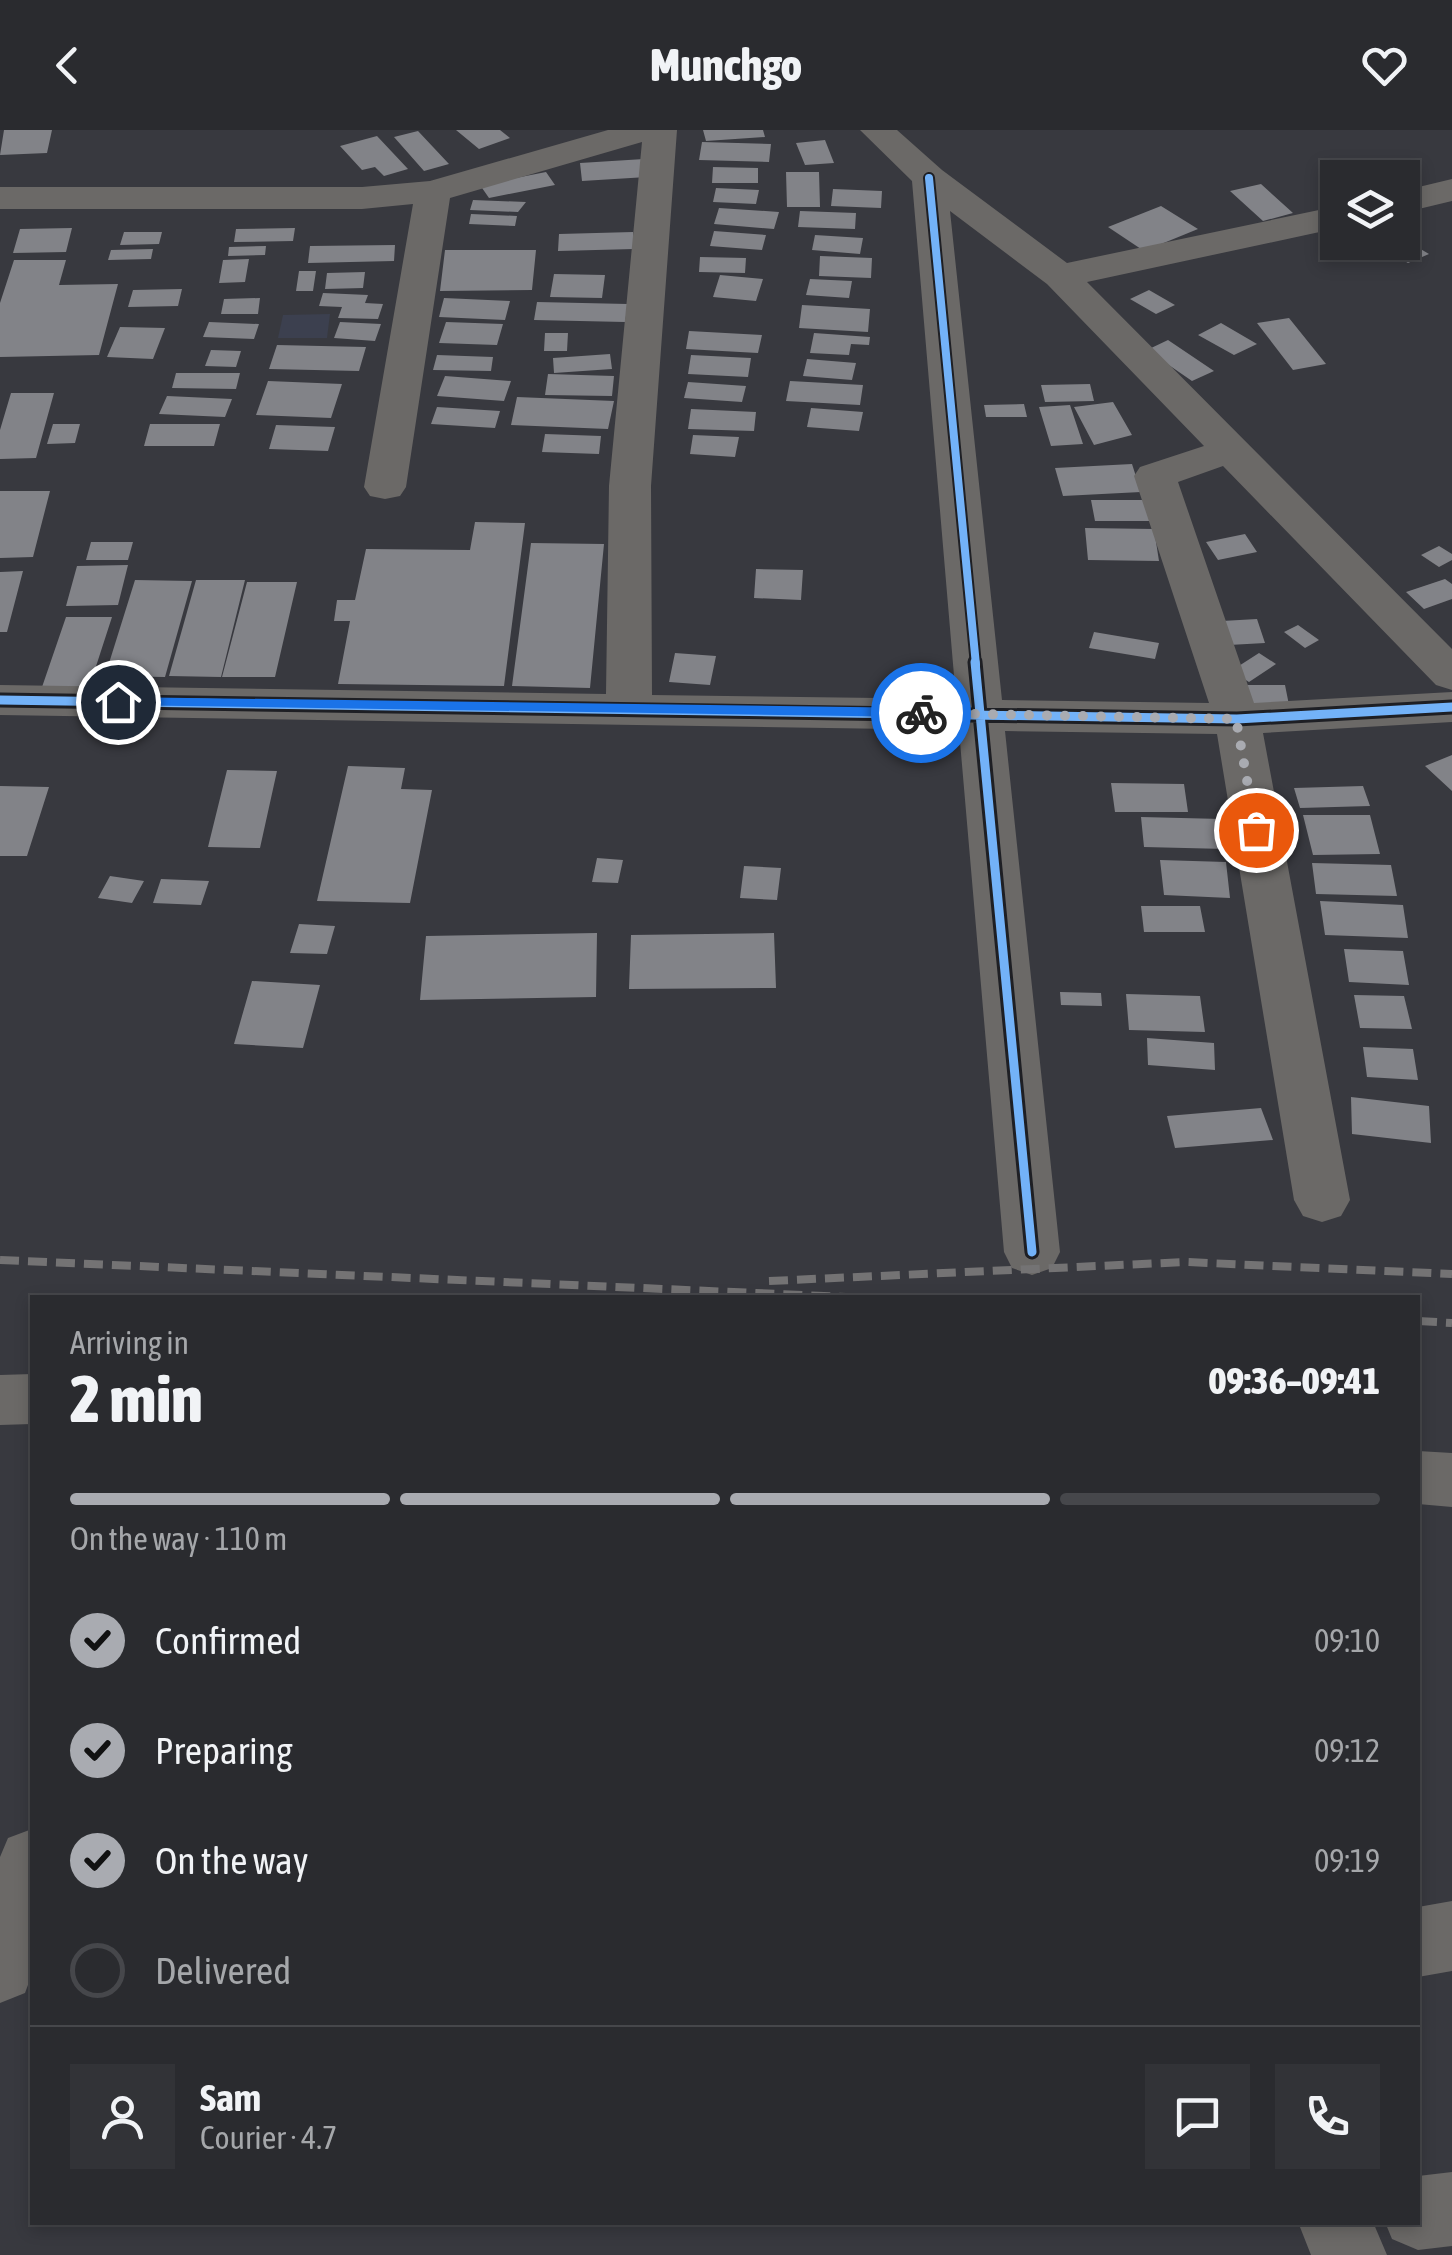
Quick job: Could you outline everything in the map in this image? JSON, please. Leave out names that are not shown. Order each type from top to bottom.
[{"type":"street","points":[[0,198],[362,198],[433,192],[646,130]]},
{"type":"street","points":[[628,710],[630,486],[660,130]]},
{"type":"street","points":[[877,130],[930,178],[1060,276],[1452,675]]},
{"type":"street","points":[[930,178],[984,714],[1032,1252]]},
{"type":"street","points":[[1420,198],[1452,190]]},
{"type":"street","points":[[385,487],[433,192]]},
{"type":"street","points":[[1060,276],[1320,221]]},
{"type":"street","points":[[1230,450],[1155,476],[1236,719],[1322,1200]]},
{"type":"street","points":[[0,700],[1236,719],[1452,707]]},
{"type":"street","points":[[0,1400],[30,1398]]},
{"type":"street","points":[[1420,1478],[1452,1480]]},
{"type":"street","points":[[0,1968],[30,1869]]},
{"type":"street","points":[[1420,1942],[1452,1936]]},
{"type":"street","points":[[1420,2213],[1452,2209]]},
{"type":"street","points":[[1336,2225],[1349,2255]]},
{"type":"shaded area","points":[[330,314],[327,338],[278,338],[283,315]]},
{"type":"building","points":[[4,130],[52,130],[47,153],[0,155]]},
{"type":"building","points":[[456,130],[500,130],[510,138],[479,149]]},
{"type":"building","points":[[703,130],[763,130],[765,137],[706,141]]},
{"type":"building","points":[[418,131],[449,164],[424,171],[394,137]]},
{"type":"building","points":[[377,136],[408,169],[384,176],[375,167],[362,170],[340,146]]},
{"type":"building","points":[[825,140],[834,163],[805,165],[796,143]]},
{"type":"building","points":[[702,142],[771,144],[769,162],[699,160]]},
{"type":"building","points":[[644,159],[647,177],[582,181],[580,163]]},
{"type":"building","points":[[713,167],[758,168],[758,183],[712,183]]},
{"type":"building","points":[[546,172],[555,185],[489,198],[480,185]]},
{"type":"building","points":[[786,172],[819,172],[820,207],[787,207]]},
{"type":"building","points":[[1261,184],[1293,213],[1263,221],[1230,191]]},
{"type":"building","points":[[716,188],[759,190],[756,204],[713,202]]},
{"type":"building","points":[[833,189],[882,191],[881,208],[831,206]]},
{"type":"building","points":[[473,200],[526,202],[518,212],[470,210]]},
{"type":"building","points":[[1161,206],[1198,229],[1144,251],[1108,227]]},
{"type":"building","points":[[719,208],[779,212],[774,229],[714,224]]},
{"type":"building","points":[[800,211],[856,213],[855,229],[798,227]]},
{"type":"building","points":[[471,214],[517,216],[515,226],[469,224]]},
{"type":"building","points":[[72,228],[66,252],[13,253],[20,229]]},
{"type":"building","points":[[295,228],[293,241],[234,242],[236,229]]},
{"type":"building","points":[[714,231],[766,235],[762,250],[710,246]]},
{"type":"building","points":[[124,232],[162,232],[159,244],[120,245]]},
{"type":"building","points":[[633,232],[634,249],[558,251],[559,234]]},
{"type":"building","points":[[815,235],[863,238],[860,254],[812,250]]},
{"type":"building","points":[[395,245],[394,261],[308,263],[310,246]]},
{"type":"building","points":[[266,246],[265,255],[228,256],[229,247]]},
{"type":"building","points":[[153,249],[151,259],[108,260],[111,250]]},
{"type":"building","points":[[445,250],[536,250],[532,290],[440,291]]},
{"type":"building","points":[[820,256],[872,258],[871,278],[819,276]]},
{"type":"building","points":[[700,257],[746,258],[745,273],[699,272]]},
{"type":"building","points":[[249,259],[245,282],[219,283],[223,260]]},
{"type":"building","points":[[14,260],[66,260],[59,285],[118,284],[99,355],[0,357],[0,303]]},
{"type":"building","points":[[299,271],[316,271],[313,291],[296,291]]},
{"type":"building","points":[[365,272],[363,288],[325,289],[327,273]]},
{"type":"building","points":[[554,274],[605,275],[602,298],[550,297]]},
{"type":"building","points":[[720,275],[763,279],[756,301],[713,297]]},
{"type":"building","points":[[810,279],[852,281],[849,298],[806,295]]},
{"type":"building","points":[[182,289],[178,306],[128,307],[133,290]]},
{"type":"building","points":[[1149,290],[1175,305],[1156,314],[1130,299]]},
{"type":"building","points":[[323,293],[368,295],[365,303],[383,304],[378,319],[338,318],[342,307],[319,306]]},
{"type":"building","points":[[260,298],[258,314],[221,314],[224,299]]},
{"type":"building","points":[[444,298],[510,301],[505,320],[439,317]]},
{"type":"building","points":[[537,302],[628,304],[625,322],[534,320]]},
{"type":"building","points":[[802,305],[870,309],[868,332],[799,328]]},
{"type":"building","points":[[1289,318],[1326,364],[1293,370],[1257,323]]},
{"type":"building","points":[[209,322],[259,324],[254,339],[203,337]]},
{"type":"building","points":[[340,322],[381,324],[375,341],[334,338]]},
{"type":"building","points":[[446,322],[503,324],[497,345],[439,343]]},
{"type":"building","points":[[1221,323],[1257,344],[1234,355],[1198,335]]},
{"type":"building","points":[[120,327],[165,328],[153,359],[107,357]]},
{"type":"building","points":[[689,331],[762,335],[758,353],[686,349]]},
{"type":"building","points":[[545,333],[568,333],[567,351],[544,351]]},
{"type":"building","points":[[814,333],[870,337],[869,345],[851,344],[849,355],[810,353]]},
{"type":"building","points":[[1168,340],[1214,371],[1192,381],[1147,350]]},
{"type":"building","points":[[277,345],[366,347],[359,371],[269,369]]},
{"type":"building","points":[[211,350],[241,351],[236,367],[205,366]]},
{"type":"building","points":[[610,354],[612,369],[554,373],[553,358]]},
{"type":"building","points":[[437,355],[493,357],[491,371],[433,370]]},
{"type":"building","points":[[691,355],[751,358],[748,377],[688,374]]},
{"type":"building","points":[[807,359],[856,363],[852,380],[803,376]]},
{"type":"building","points":[[176,373],[240,373],[236,389],[172,388]]},
{"type":"building","points":[[548,374],[614,376],[612,396],[545,395]]},
{"type":"building","points":[[445,376],[511,381],[504,401],[437,396]]},
{"type":"building","points":[[268,381],[342,384],[331,418],[256,415]]},
{"type":"building","points":[[790,381],[863,385],[860,405],[786,401]]},
{"type":"building","points":[[688,382],[746,386],[742,402],[684,398]]},
{"type":"building","points":[[1090,384],[1094,401],[1045,402],[1041,385]]},
{"type":"building","points":[[11,393],[54,393],[36,458],[0,459],[0,430]]},
{"type":"building","points":[[167,396],[232,399],[225,417],[159,414]]},
{"type":"building","points":[[517,397],[614,401],[608,429],[511,425]]},
{"type":"building","points":[[1113,402],[1132,435],[1094,445],[1074,407]]},
{"type":"building","points":[[1024,404],[1027,417],[986,417],[984,405]]},
{"type":"building","points":[[1070,405],[1083,444],[1051,446],[1039,407]]},
{"type":"building","points":[[437,407],[500,411],[495,428],[431,424]]},
{"type":"building","points":[[811,408],[863,412],[859,431],[807,427]]},
{"type":"building","points":[[691,409],[756,412],[754,431],[688,429]]},
{"type":"building","points":[[53,424],[80,424],[75,443],[47,444]]},
{"type":"building","points":[[150,424],[220,424],[214,446],[144,446]]},
{"type":"building","points":[[276,425],[335,427],[328,451],[269,449]]},
{"type":"building","points":[[545,434],[601,436],[599,454],[542,452]]},
{"type":"building","points":[[693,435],[739,437],[735,457],[690,454]]},
{"type":"building","points":[[1132,464],[1141,492],[1063,496],[1055,468]]},
{"type":"building","points":[[0,491],[50,491],[33,557],[0,558]]},
{"type":"building","points":[[1091,500],[1154,500],[1158,521],[1095,521]]},
{"type":"building","points":[[475,522],[525,523],[504,686],[338,684],[350,621],[334,621],[337,600],[355,600],[366,549],[470,550]]},
{"type":"building","points":[[1085,528],[1154,529],[1159,561],[1088,560]]},
{"type":"building","points":[[1245,534],[1257,552],[1218,560],[1206,542]]},
{"type":"building","points":[[91,542],[133,542],[128,560],[86,560]]},
{"type":"building","points":[[531,543],[604,544],[590,688],[512,686]]},
{"type":"building","points":[[1439,546],[1452,554],[1452,560],[1439,567],[1421,555]]},
{"type":"building","points":[[128,565],[118,605],[66,606],[77,566]]},
{"type":"building","points":[[756,569],[803,570],[801,600],[754,598]]},
{"type":"building","points":[[23,571],[7,632],[0,632],[0,572]]},
{"type":"building","points":[[1445,579],[1452,584],[1452,599],[1424,609],[1406,592]]},
{"type":"building","points":[[135,580],[192,581],[165,677],[105,676]]},
{"type":"building","points":[[196,580],[245,580],[221,677],[169,676]]},
{"type":"building","points":[[247,582],[297,582],[275,677],[222,677]]},
{"type":"building","points":[[66,617],[112,617],[88,691],[41,690]]},
{"type":"building","points":[[1257,619],[1265,643],[1229,645],[1222,621]]},
{"type":"building","points":[[1298,625],[1319,640],[1305,648],[1284,632]]},
{"type":"building","points":[[1094,632],[1159,643],[1155,659],[1089,648]]},
{"type":"building","points":[[675,653],[716,656],[710,685],[669,682]]},
{"type":"building","points":[[1259,653],[1276,664],[1249,682],[1231,671]]},
{"type":"building","points":[[1247,685],[1285,685],[1289,705],[1251,705]]},
{"type":"building","points":[[1452,755],[1452,791],[1425,766]]},
{"type":"building","points":[[348,766],[405,768],[401,789],[432,790],[410,903],[317,901]]},
{"type":"building","points":[[227,770],[277,771],[260,848],[208,847]]},
{"type":"building","points":[[1111,783],[1184,784],[1188,812],[1115,812]]},
{"type":"building","points":[[0,786],[49,787],[27,856],[0,856]]},
{"type":"building","points":[[1363,786],[1370,806],[1300,808],[1294,788]]},
{"type":"building","points":[[1303,815],[1370,815],[1380,854],[1313,855]]},
{"type":"building","points":[[1141,817],[1222,819],[1226,849],[1144,847]]},
{"type":"building","points":[[597,858],[623,860],[618,883],[592,882]]},
{"type":"building","points":[[1160,860],[1226,862],[1230,898],[1164,895]]},
{"type":"building","points":[[1312,863],[1391,865],[1397,896],[1316,894]]},
{"type":"building","points":[[744,866],[781,868],[777,900],[740,898]]},
{"type":"building","points":[[110,876],[144,881],[132,903],[98,898]]},
{"type":"building","points":[[161,879],[209,881],[201,905],[153,903]]},
{"type":"building","points":[[1320,901],[1403,905],[1408,938],[1325,935]]},
{"type":"building","points":[[1141,906],[1200,906],[1205,932],[1144,932]]},
{"type":"building","points":[[299,924],[335,926],[327,954],[290,953]]},
{"type":"building","points":[[597,933],[596,997],[420,1000],[426,936]]},
{"type":"building","points":[[774,933],[776,988],[629,989],[631,935]]},
{"type":"building","points":[[1344,949],[1403,951],[1409,985],[1349,982]]},
{"type":"building","points":[[252,981],[320,985],[303,1048],[234,1044]]},
{"type":"building","points":[[1060,992],[1101,993],[1102,1006],[1061,1005]]},
{"type":"building","points":[[1126,994],[1200,996],[1205,1032],[1129,1030]]},
{"type":"building","points":[[1354,995],[1404,996],[1412,1029],[1360,1028]]},
{"type":"building","points":[[1147,1038],[1214,1043],[1215,1070],[1148,1065]]},
{"type":"building","points":[[1363,1047],[1413,1049],[1418,1080],[1367,1077]]},
{"type":"building","points":[[1351,1097],[1429,1106],[1431,1143],[1352,1134]]},
{"type":"building","points":[[1261,1108],[1273,1140],[1175,1148],[1167,1116]]},
{"type":"railway","points":[[0,1260],[801,1295]]},
{"type":"railway","points":[[769,1281],[1186,1262],[1452,1274]]},
{"type":"railway","points":[[1420,1321],[1452,1323]]},
{"type":"cycle path","points":[[929,178],[1032,1252]]},
{"type":"cycle path","points":[[0,700],[1237,719],[1452,707]]},
{"type":"way so far","points":[[921,713],[1236,719],[1256,830]]},
{"type":"route","points":[[118,702],[921,713]]}]
